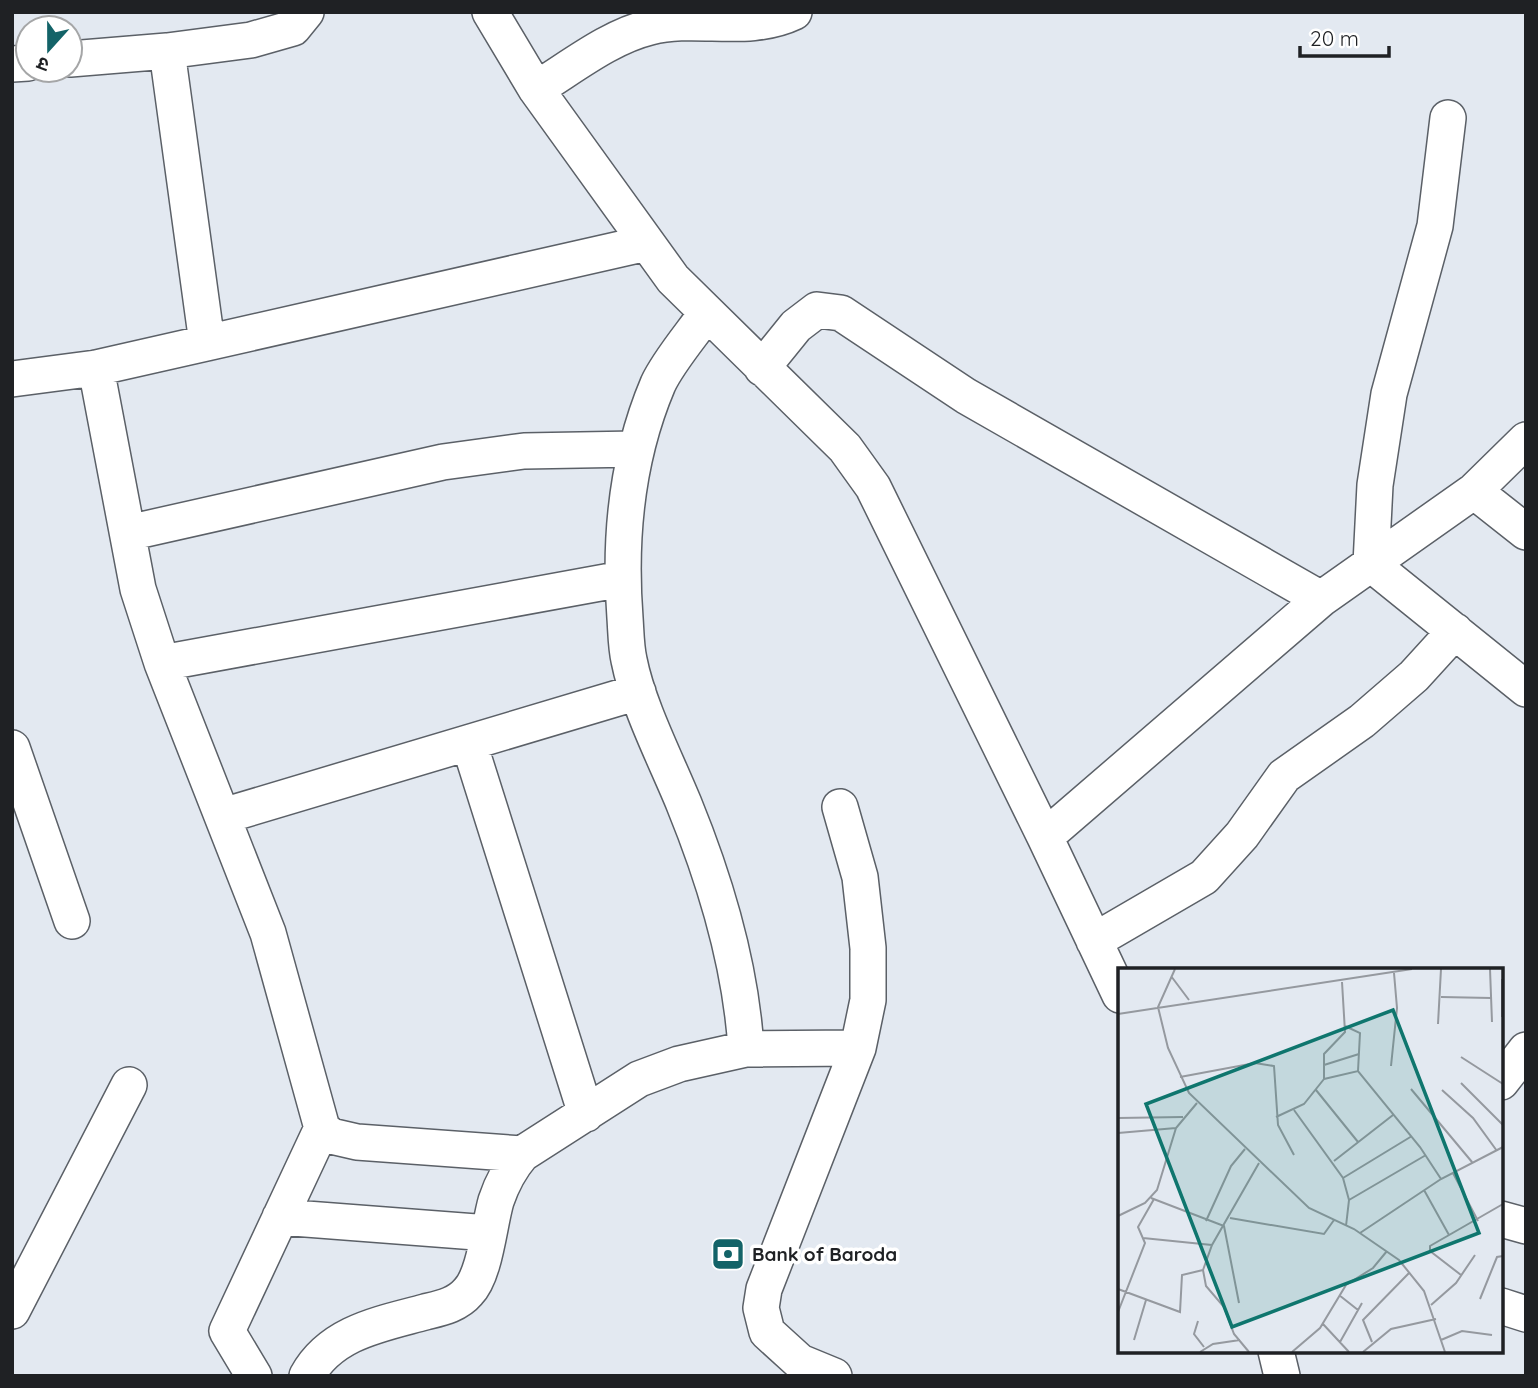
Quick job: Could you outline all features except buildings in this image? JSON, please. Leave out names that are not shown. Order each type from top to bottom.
[{"type":"street","points":[[84,58],[251,40],[293,29],[306,12]]},
{"type":"street","points":[[490,12],[536,89],[673,279],[845,448],[873,487],[1118,991]]},
{"type":"street","points":[[536,89],[619,38],[649,27],[682,22],[747,24],[785,17],[794,12]]},
{"type":"street","points":[[167,51],[207,343]]},
{"type":"street","points":[[1371,564],[1375,485],[1388,394],[1435,226],[1448,118]]},
{"type":"street","points":[[13,368],[96,368],[647,243]]},
{"type":"street","points":[[762,368],[796,326],[817,310],[841,313],[965,396],[1321,599]]},
{"type":"street","points":[[706,314],[659,382],[636,449],[623,534],[622,579],[628,660],[638,692],[693,826],[729,938],[744,1012],[746,1049]]},
{"type":"street","points":[[96,368],[138,589],[162,663],[268,933],[322,1128],[331,1136],[357,1142],[522,1154]]},
{"type":"street","points":[[1045,837],[1321,599],[1474,491],[1526,440]]},
{"type":"street","points":[[128,533],[443,462],[524,451],[636,449]]},
{"type":"street","points":[[1474,491],[1526,532]]},
{"type":"street","points":[[1371,564],[1526,689]]},
{"type":"street","points":[[162,663],[622,579]]},
{"type":"street","points":[[1094,941],[1204,877],[1242,835],[1283,776],[1362,721],[1414,676],[1455,631]]},
{"type":"street","points":[[223,816],[638,692]]},
{"type":"street","points":[[469,743],[586,1114]]},
{"type":"street","points":[[12,748],[72,921]]},
{"type":"street","points":[[834,1376],[800,1362],[766,1332],[761,1308],[764,1289],[858,1048],[868,1000],[868,948],[860,877],[841,807]]},
{"type":"street","points":[[307,1376],[332,1346],[360,1329],[450,1306],[470,1291],[481,1266],[501,1190],[510,1168],[522,1154],[639,1079],[679,1064],[746,1049],[858,1048]]},
{"type":"street","points":[[1503,1079],[1526,1049]]},
{"type":"street","points":[[12,1311],[130,1085]]},
{"type":"street","points":[[254,1376],[227,1331],[322,1128]]},
{"type":"street","points":[[280,1217],[489,1233]]},
{"type":"street","points":[[1503,1220],[1526,1226]]},
{"type":"street","points":[[1503,1307],[1526,1314]]},
{"type":"street","points":[[1276,1353],[1282,1376]]},
{"type":"place","name":"Bank of Baroda","points":[[728,1254]]}]
